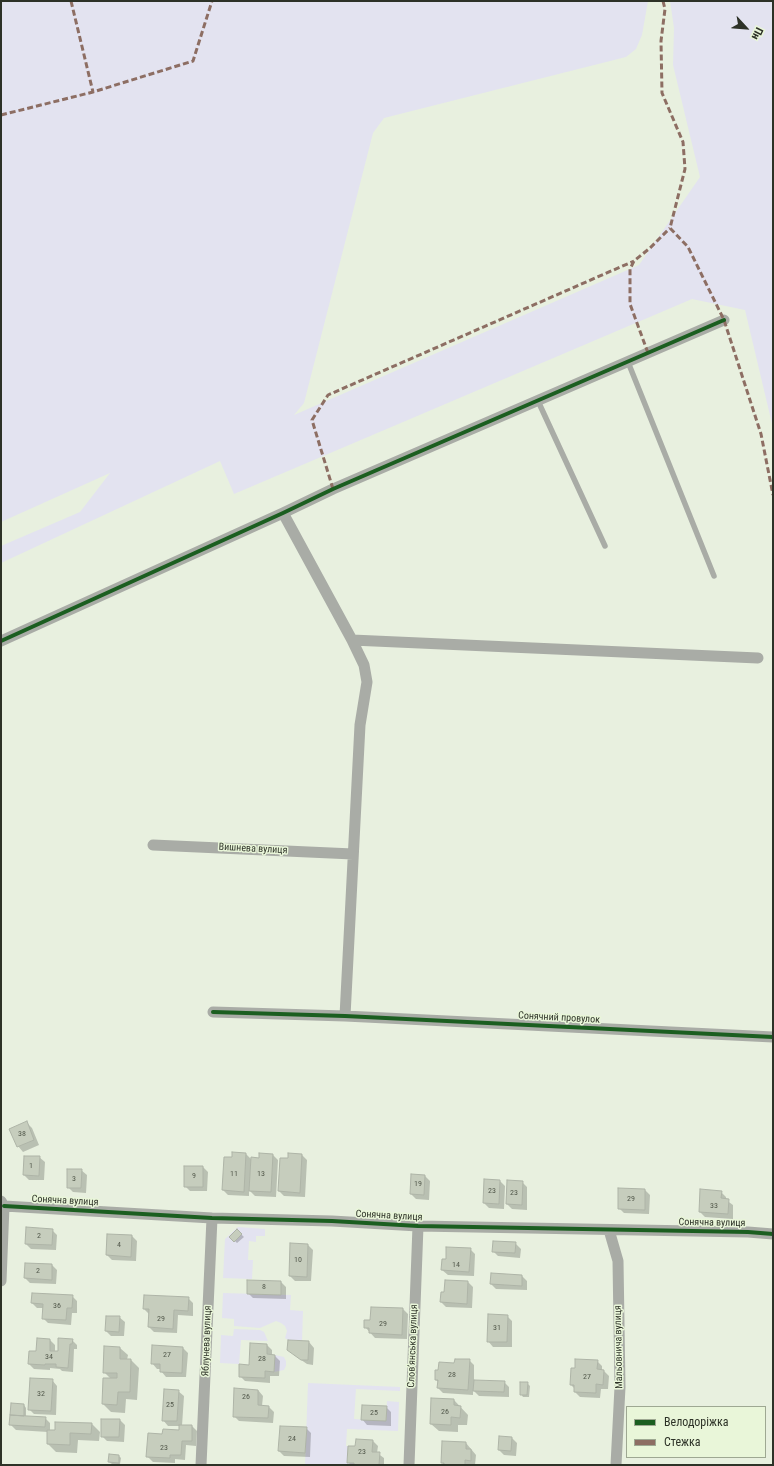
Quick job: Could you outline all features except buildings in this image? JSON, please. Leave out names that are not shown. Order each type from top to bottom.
[{"type":"street","points":[[1,640],[333,489],[724,320]]},
{"type":"street","points":[[283,513],[352,640],[364,665],[367,682],[360,725],[345,1016]]},
{"type":"street","points":[[352,640],[758,658]]},
{"type":"street","name":"Вишнева вулиця","points":[[152,845],[353,854]]},
{"type":"street","name":"Сонячний провулок","points":[[213,1012],[345,1016],[773,1037]]},
{"type":"street","points":[[1,1281],[2,1204]]},
{"type":"street","name":"Сонячна вулиця","points":[[2,1204],[212,1218],[332,1221],[418,1226],[748,1232],[773,1234]]},
{"type":"street","name":"Яблунева вулиця","points":[[201,1465],[212,1218]]},
{"type":"street","name":"Словʼянська вулиця","points":[[409,1465],[418,1226]]},
{"type":"street","name":"Мальовнича вулиця","points":[[610,1230],[618,1261],[620,1387],[616,1465]]},
{"type":"lane","points":[[628,362],[714,576]]},
{"type":"lane","points":[[538,401],[606,546]]},
{"type":"shaded area","points":[[1,1],[648,1],[642,35],[636,49],[626,57],[384,118],[373,133],[304,403],[294,415],[639,265],[700,177],[673,65],[674,28],[670,1],[773,1],[773,428],[745,310],[692,299],[234,494],[220,461],[1,563],[1,546],[80,512],[110,473],[1,522]]},
{"type":"shaded area","points":[[238,1227],[265,1229],[265,1236],[256,1236],[256,1242],[249,1241],[248,1260],[253,1260],[252,1279],[223,1278],[225,1239]]},
{"type":"shaded area","points":[[223,1293],[291,1295],[290,1310],[303,1311],[302,1341],[288,1340],[285,1338],[287,1331],[285,1326],[276,1321],[260,1328],[234,1326],[234,1319],[222,1318]]},
{"type":"shaded area","points":[[234,1329],[260,1330],[264,1332],[268,1341],[241,1340],[239,1364],[220,1363],[221,1335],[233,1336]]},
{"type":"shaded area","points":[[275,1355],[284,1357],[286,1366],[284,1370],[274,1372]]},
{"type":"shaded area","points":[[308,1383],[400,1387],[400,1391],[356,1389],[354,1419],[386,1421],[387,1401],[399,1402],[398,1431],[347,1429],[347,1462],[354,1463],[354,1465],[305,1465]]},
{"type":"marked path","points":[[71,1],[93,92]]},
{"type":"marked path","points":[[1,115],[93,92],[193,61],[212,1]]},
{"type":"marked path","points":[[663,1],[665,9],[661,41],[662,93],[683,142],[685,169],[670,228],[688,247],[724,320],[761,434],[773,495]]},
{"type":"marked path","points":[[648,353],[630,304],[630,269],[634,261],[650,248],[670,228]]},
{"type":"marked path","points":[[333,489],[312,420],[328,395],[634,261]]},
{"type":"cycle path","points":[[1,641],[333,489],[724,320]]},
{"type":"cycle path","points":[[213,1012],[345,1016],[773,1037]]},
{"type":"cycle path","points":[[4,1206],[212,1218],[332,1221],[418,1226],[748,1232],[773,1234]]}]
